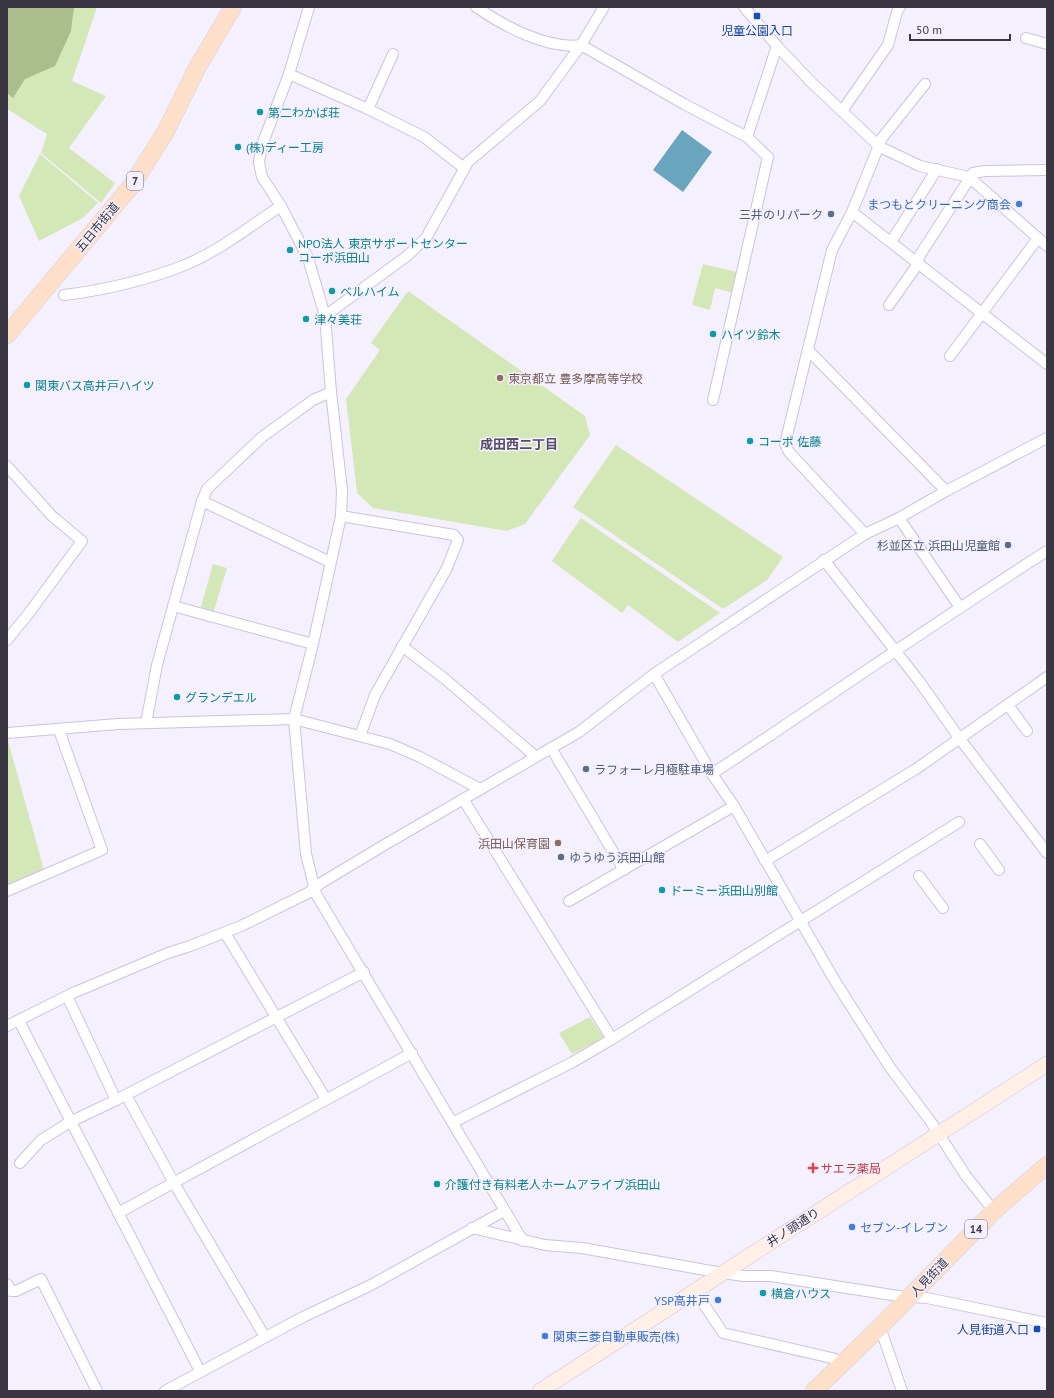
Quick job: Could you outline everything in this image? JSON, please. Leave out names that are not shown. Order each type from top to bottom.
[{"type":"main road","name":"五日市街道","points":[[7,335],[132,185],[166,131],[197,68],[233,7]]},
{"type":"main road","name":"井ノ頭通り","points":[[540,1391],[1047,1064]]},
{"type":"main road","name":"人見街道","points":[[814,1391],[910,1297],[994,1210],[1047,1165]]},
{"type":"street","points":[[309,7],[290,74],[262,145],[259,162],[262,177],[281,206],[308,258],[325,316],[331,392],[342,490],[341,516],[313,644],[294,719],[306,854],[314,888],[454,1122],[504,1211],[523,1241]]},
{"type":"street","points":[[476,7],[493,19],[534,38],[559,44],[581,45],[684,104],[747,137],[768,157],[712,400]]},
{"type":"street","points":[[325,316],[407,256],[426,238],[468,162],[540,101],[581,45],[604,7]]},
{"type":"street","points":[[744,7],[776,46],[880,147],[920,166],[969,177],[1047,246]]},
{"type":"street","points":[[842,111],[888,45],[897,12],[900,7]]},
{"type":"street","points":[[1026,38],[1047,44]]},
{"type":"street","points":[[747,137],[776,46]]},
{"type":"street","points":[[368,109],[393,54]]},
{"type":"street","points":[[290,74],[368,109],[424,137],[464,168]]},
{"type":"street","points":[[865,534],[789,452],[785,444],[832,250],[852,212],[880,147],[882,138],[925,84]]},
{"type":"street","points":[[891,242],[937,169]]},
{"type":"street","points":[[889,306],[969,177],[973,173],[985,171],[1047,170]]},
{"type":"street","points":[[64,295],[96,291],[142,279],[186,265],[213,250],[281,206]]},
{"type":"street","points":[[852,212],[1047,364]]},
{"type":"street","points":[[950,356],[1038,238]]},
{"type":"street","points":[[808,350],[946,491]]},
{"type":"street","points":[[146,723],[157,665],[202,502],[207,489],[262,437],[313,400],[331,392]]},
{"type":"street","points":[[7,1026],[68,998],[73,994],[168,953],[225,933],[248,923],[314,888],[591,724],[654,674],[865,534],[899,518],[946,491],[1047,438]]},
{"type":"street","points":[[7,466],[52,516],[82,541],[29,613],[7,640]]},
{"type":"street","points":[[202,502],[330,562]]},
{"type":"street","points":[[341,516],[454,535],[458,540],[447,568],[375,695],[360,736]]},
{"type":"street","points":[[899,518],[959,606]]},
{"type":"street","points":[[712,774],[895,651],[959,606],[1047,551]]},
{"type":"street","points":[[824,560],[919,681],[960,739],[1047,853]]},
{"type":"street","points":[[173,606],[313,644]]},
{"type":"street","points":[[402,646],[535,756]]},
{"type":"street","points":[[654,674],[712,774],[734,806],[835,981],[889,1066],[966,1176],[994,1210]]},
{"type":"street","points":[[765,861],[916,769],[1046,679]]},
{"type":"street","points":[[1008,705],[1027,731]]},
{"type":"street","points":[[7,733],[59,730],[100,725],[294,719],[390,744],[420,757],[480,789]]},
{"type":"street","points":[[7,891],[102,850],[59,730]]},
{"type":"street","points":[[551,748],[624,870]]},
{"type":"street","points":[[463,799],[612,1039]]},
{"type":"street","points":[[569,901],[734,806]]},
{"type":"street","points":[[454,1122],[573,1062],[612,1039],[959,822]]},
{"type":"street","points":[[980,844],[999,870]]},
{"type":"street","points":[[919,876],[943,908]]},
{"type":"street","points":[[225,933],[275,1018],[326,1099]]},
{"type":"street","points":[[20,1163],[41,1140],[70,1122],[126,1095],[364,972]]},
{"type":"street","points":[[68,998],[116,1100]]},
{"type":"street","points":[[19,1021],[200,1371]]},
{"type":"street","points":[[118,1213],[412,1053]]},
{"type":"street","points":[[126,1095],[174,1183],[265,1337]]},
{"type":"street","points":[[165,1391],[177,1388],[200,1371],[303,1317],[371,1285],[504,1211]]},
{"type":"street","points":[[472,1228],[545,1245],[582,1248],[722,1273],[744,1276],[770,1276],[910,1297],[927,1298],[1047,1323]]},
{"type":"street","points":[[7,1284],[11,1291],[16,1291],[41,1279],[97,1391]]},
{"type":"street","points":[[695,1291],[723,1333],[836,1359]]},
{"type":"street","points":[[880,1327],[902,1391]]},
{"type":"green space","points":[[7,7],[97,7],[72,81],[106,96],[69,148],[115,183],[101,203],[41,153],[47,134],[7,109]]},
{"type":"green space","points":[[7,7],[74,7],[71,31],[55,66],[25,79],[13,98],[7,93]]},
{"type":"green space","points":[[40,154],[98,203],[83,218],[39,241],[19,196]]},
{"type":"green space","points":[[703,264],[737,272],[733,293],[715,288],[710,310],[692,305]]},
{"type":"green space","points":[[408,291],[585,416],[590,435],[525,524],[507,531],[373,508],[357,493],[346,399],[380,350],[371,343]]},
{"type":"green space","points":[[616,445],[783,557],[767,580],[723,609],[573,507]]},
{"type":"green space","points":[[581,518],[720,613],[678,642],[628,605],[622,613],[552,561]]},
{"type":"green space","points":[[213,564],[227,568],[213,613],[200,610]]},
{"type":"green space","points":[[7,737],[44,870],[7,886]]},
{"type":"green space","points":[[590,1017],[604,1038],[572,1054],[559,1033]]},
{"type":"water","points":[[682,130],[712,152],[683,192],[653,170]]},
{"type":"place","name":"児童公園入口","points":[[757,16]]},
{"type":"place","name":"第二わかば荘","points":[[260,112]]},
{"type":"place","name":"(株)ディー工房","points":[[238,147]]},
{"type":"place","name":"まつもとクリーニング商会","points":[[1019,204]]},
{"type":"place","name":"三井のリパーク","points":[[831,214]]},
{"type":"place","name":"NPO法人 東京サポートセンター コーポ浜田山","points":[[290,250]]},
{"type":"place","name":"ベルハイム","points":[[332,291]]},
{"type":"place","name":"津々美荘","points":[[306,319]]},
{"type":"place","name":"ハイツ鈴木","points":[[713,334]]},
{"type":"place","name":"東京都立 豊多摩高等学校","points":[[500,378]]},
{"type":"place","name":"関東バス高井戸ハイツ","points":[[27,385]]},
{"type":"place","name":"コーポ 佐藤","points":[[750,441]]},
{"type":"place","name":"杉並区立 浜田山児童館","points":[[1008,545]]},
{"type":"place","name":"グランデエル","points":[[177,697]]},
{"type":"place","name":"ラフォーレ月極駐車場","points":[[586,769]]},
{"type":"place","name":"浜田山保育園","points":[[558,843]]},
{"type":"place","name":"ゆうゆう浜田山館","points":[[561,857]]},
{"type":"place","name":"ドーミー浜田山別館","points":[[662,890]]},
{"type":"place","name":"サエラ薬局","points":[[813,1168]]},
{"type":"place","name":"介護付き有料老人ホームアライブ浜田山","points":[[437,1184]]},
{"type":"place","name":"セブン-イレブン","points":[[852,1227]]},
{"type":"place","name":"横倉ハウス","points":[[763,1293]]},
{"type":"place","name":"YSP高井戸","points":[[718,1300]]},
{"type":"place","name":"人見街道入口","points":[[1037,1329]]},
{"type":"place","name":"関東三菱自動車販売(株)","points":[[545,1336]]},
{"type":"district","name":"成田西二丁目","points":[[519,444]]}]
